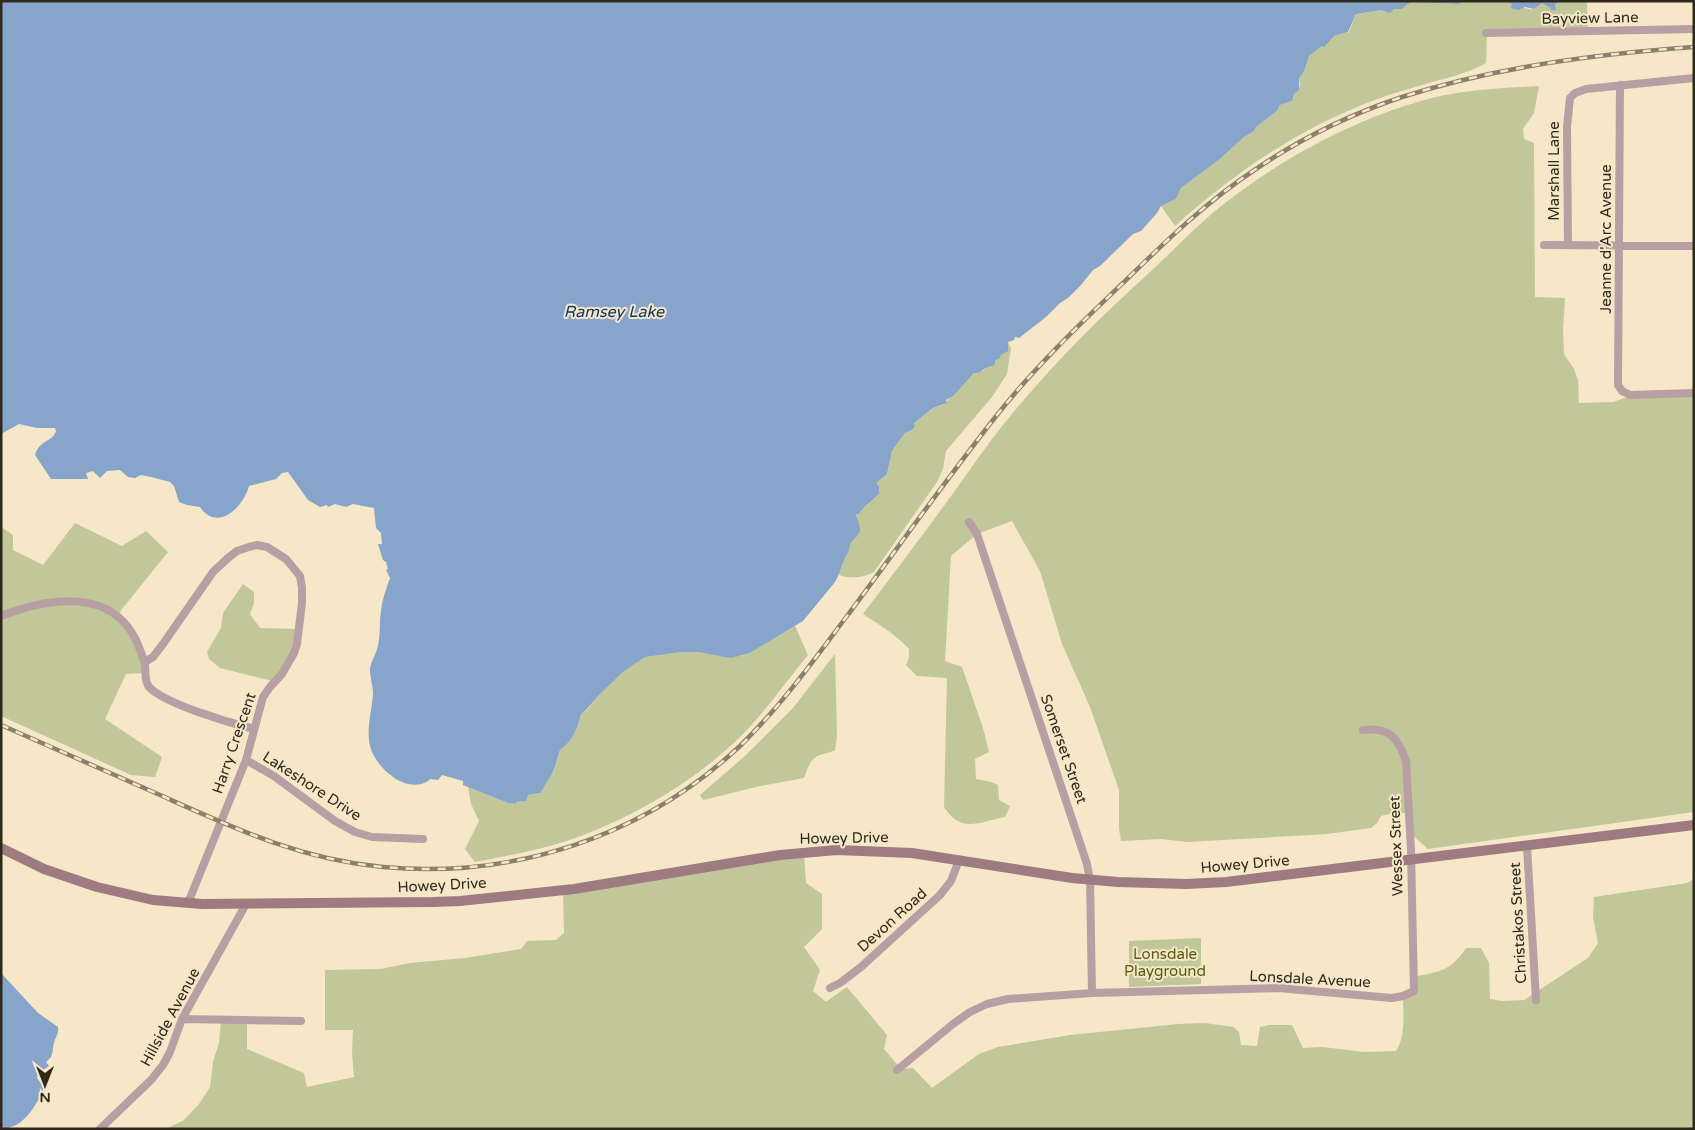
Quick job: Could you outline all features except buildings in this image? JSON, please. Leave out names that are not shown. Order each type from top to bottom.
[{"type":"main road","name":"Howey Drive","points":[[1,848],[44,869],[97,886],[142,898],[188,904],[433,902],[574,889],[780,855],[820,851],[894,852],[1090,880],[1206,884],[1694,825]]},
{"type":"street","name":"Bayview Lane","points":[[1486,33],[1694,29]]},
{"type":"street","points":[[1620,85],[1694,78]]},
{"type":"street","name":"Marshall Lane","points":[[1568,245],[1567,127],[1570,98],[1576,93],[1586,90],[1620,85]]},
{"type":"street","name":"Jeanne d'Arc Avenue","points":[[1620,85],[1618,385],[1622,391],[1630,395],[1694,393]]},
{"type":"street","points":[[1544,245],[1694,246]]},
{"type":"street","name":"Somerset Street","points":[[968,522],[977,534],[1084,854],[1090,880],[1092,993]]},
{"type":"street","name":"Harry Crescent","points":[[145,662],[153,657],[213,572],[237,551],[257,545],[267,547],[286,559],[300,576],[302,596],[297,644],[291,661],[263,698],[246,760],[188,904]]},
{"type":"street","points":[[1,616],[28,606],[74,601],[88,602],[116,614],[127,624],[145,662],[148,686],[178,704],[254,729]]},
{"type":"street","name":"Wessex Street","points":[[1363,730],[1378,728],[1387,732],[1401,748],[1406,761],[1411,860],[1414,991]]},
{"type":"street","name":"Lakeshore Drive","points":[[246,760],[274,776],[335,821],[355,832],[372,838],[423,839]]},
{"type":"street","name":"Christakos Street","points":[[1527,846],[1536,1000]]},
{"type":"street","name":"Devon Road","points":[[830,988],[840,983],[861,966],[940,896],[951,881],[958,860]]},
{"type":"street","name":"Hillside Avenue","points":[[100,1129],[151,1080],[163,1065],[170,1052],[182,1019],[246,904]]},
{"type":"street","name":"Lonsdale Avenue","points":[[897,1070],[952,1024],[970,1012],[987,1004],[1008,999],[1092,993],[1278,988],[1392,998],[1414,991]]},
{"type":"street","points":[[182,1019],[300,1021]]},
{"type":"green space","points":[[1462,1],[1507,1],[1520,8],[1532,9],[1542,3],[1551,10],[1558,2],[1587,1],[1588,33],[1487,34],[1486,63],[1458,75],[1375,100],[1340,114],[1315,127],[1265,156],[1242,172],[1175,226],[1161,206],[1176,199],[1181,188],[1254,131],[1256,127],[1277,111],[1280,105],[1292,101],[1294,94],[1300,86],[1299,78],[1309,56],[1324,46],[1334,36],[1349,32],[1356,14],[1394,9],[1412,2],[1459,4]]},
{"type":"green space","points":[[1539,86],[1534,113],[1523,129],[1524,139],[1534,143],[1535,297],[1565,298],[1564,354],[1574,369],[1578,380],[1579,403],[1613,402],[1630,396],[1694,394],[1694,812],[1428,849],[1410,833],[1409,813],[1393,813],[1381,816],[1371,828],[1327,834],[1187,842],[1161,839],[1121,841],[1119,829],[1119,790],[1090,707],[1062,644],[1040,571],[1012,521],[977,534],[951,556],[945,661],[962,667],[983,728],[989,752],[975,759],[976,779],[998,785],[999,800],[1010,806],[1005,817],[971,824],[957,821],[944,807],[947,678],[917,676],[906,665],[909,658],[909,649],[893,634],[863,614],[999,430],[1052,368],[1110,309],[1208,217],[1276,167],[1301,152],[1355,125],[1409,104],[1462,92]]},
{"type":"green space","points":[[1008,342],[1011,348],[1007,374],[992,397],[946,451],[943,469],[937,482],[874,572],[866,576],[856,577],[839,575],[840,566],[849,550],[850,544],[859,533],[856,514],[859,514],[879,494],[875,483],[887,474],[892,451],[905,433],[912,430],[914,423],[933,408],[943,405],[974,373],[983,371]]},
{"type":"green space","points":[[75,523],[122,546],[146,531],[168,552],[118,616],[135,640],[144,673],[126,674],[105,719],[162,757],[155,777],[131,775],[1,716],[1,527],[13,535],[13,550],[43,565]]},
{"type":"green space","points":[[243,584],[254,592],[254,603],[250,614],[260,628],[298,629],[290,660],[272,681],[220,668],[209,659],[207,652],[221,628],[223,613]]},
{"type":"green space","points":[[795,626],[808,655],[767,707],[740,737],[706,767],[668,793],[628,815],[586,834],[531,851],[475,862],[465,849],[479,821],[471,804],[468,787],[515,804],[522,802],[528,795],[540,793],[554,770],[560,750],[568,743],[576,730],[581,714],[623,672],[645,657],[682,652],[740,656],[750,653]]},
{"type":"green space","points":[[835,654],[837,735],[835,750],[814,759],[809,765],[804,778],[760,786],[703,800],[700,795],[746,755],[793,708]]},
{"type":"green space","points":[[804,853],[806,883],[822,894],[822,929],[804,947],[820,970],[813,991],[826,1002],[847,987],[887,1035],[884,1049],[901,1069],[913,1068],[932,1088],[979,1054],[998,1047],[1070,1035],[1178,1024],[1205,1023],[1233,1027],[1239,1032],[1241,1045],[1257,1046],[1260,1027],[1292,1025],[1303,1048],[1323,1047],[1364,1052],[1396,1051],[1403,1032],[1403,997],[1414,991],[1414,977],[1444,969],[1455,962],[1466,948],[1481,948],[1489,963],[1490,999],[1502,1001],[1524,1000],[1588,958],[1598,943],[1593,917],[1594,897],[1687,883],[1694,879],[1694,1129],[166,1129],[184,1120],[199,1104],[210,1087],[213,1062],[219,1043],[221,1021],[247,1021],[247,1049],[304,1073],[307,1087],[354,1077],[353,1030],[325,1030],[325,970],[381,969],[410,963],[465,958],[521,949],[527,941],[556,940],[564,933],[563,891]]},
{"type":"green space","name":"Lonsdale Playground","points":[[1201,938],[1201,984],[1129,987],[1129,941]]},
{"type":"water","name":"Ramsey Lake","points":[[1,1],[1462,1],[1459,4],[1412,2],[1402,9],[1394,9],[1390,13],[1382,10],[1356,14],[1348,32],[1334,36],[1324,47],[1322,46],[1309,56],[1304,71],[1299,78],[1299,90],[1294,94],[1292,101],[1280,105],[1277,111],[1256,127],[1254,131],[1181,188],[1176,199],[1161,206],[1141,231],[1133,234],[1100,266],[1093,270],[1068,298],[1019,338],[1015,337],[1014,340],[1008,342],[1008,351],[995,360],[995,364],[974,373],[953,396],[946,400],[947,403],[933,408],[914,423],[915,426],[912,430],[905,433],[892,451],[887,474],[876,483],[879,487],[879,494],[859,514],[856,514],[860,530],[850,544],[839,575],[803,621],[750,653],[731,658],[697,652],[645,657],[623,672],[581,714],[574,734],[560,750],[554,770],[541,792],[528,795],[526,801],[515,804],[463,785],[463,781],[442,775],[438,780],[430,779],[421,784],[413,785],[406,783],[387,772],[372,752],[369,732],[373,693],[370,667],[378,644],[384,594],[390,578],[386,570],[388,569],[386,562],[383,560],[378,544],[382,544],[381,533],[376,528],[374,508],[353,504],[346,507],[335,504],[328,507],[327,505],[320,507],[308,500],[288,472],[282,473],[276,479],[249,486],[242,501],[236,508],[229,514],[215,518],[207,514],[200,507],[179,502],[174,486],[170,482],[151,477],[141,475],[135,478],[128,477],[120,470],[107,471],[100,478],[93,471],[86,473],[88,479],[51,479],[35,455],[40,446],[54,435],[55,428],[37,428],[19,424],[1,434]]},
{"type":"water","points":[[1507,1],[1566,1],[1558,2],[1555,5],[1556,10],[1551,10],[1542,3],[1534,9],[1525,7],[1519,10],[1513,9],[1511,7],[1512,4]]},
{"type":"water","points":[[1,973],[38,1013],[58,1027],[52,1055],[46,1062],[49,1066],[40,1072],[37,1078],[44,1087],[39,1099],[26,1117],[9,1129],[1,1129]]},
{"type":"railway","points":[[1,725],[242,831],[296,850],[352,863],[383,867],[432,869],[480,866],[528,858],[574,845],[619,827],[662,805],[702,778],[740,746],[807,669],[958,466],[1027,380],[1074,330],[1155,252],[1187,222],[1238,181],[1290,147],[1326,128],[1402,97],[1474,78],[1546,63],[1694,47]]}]
